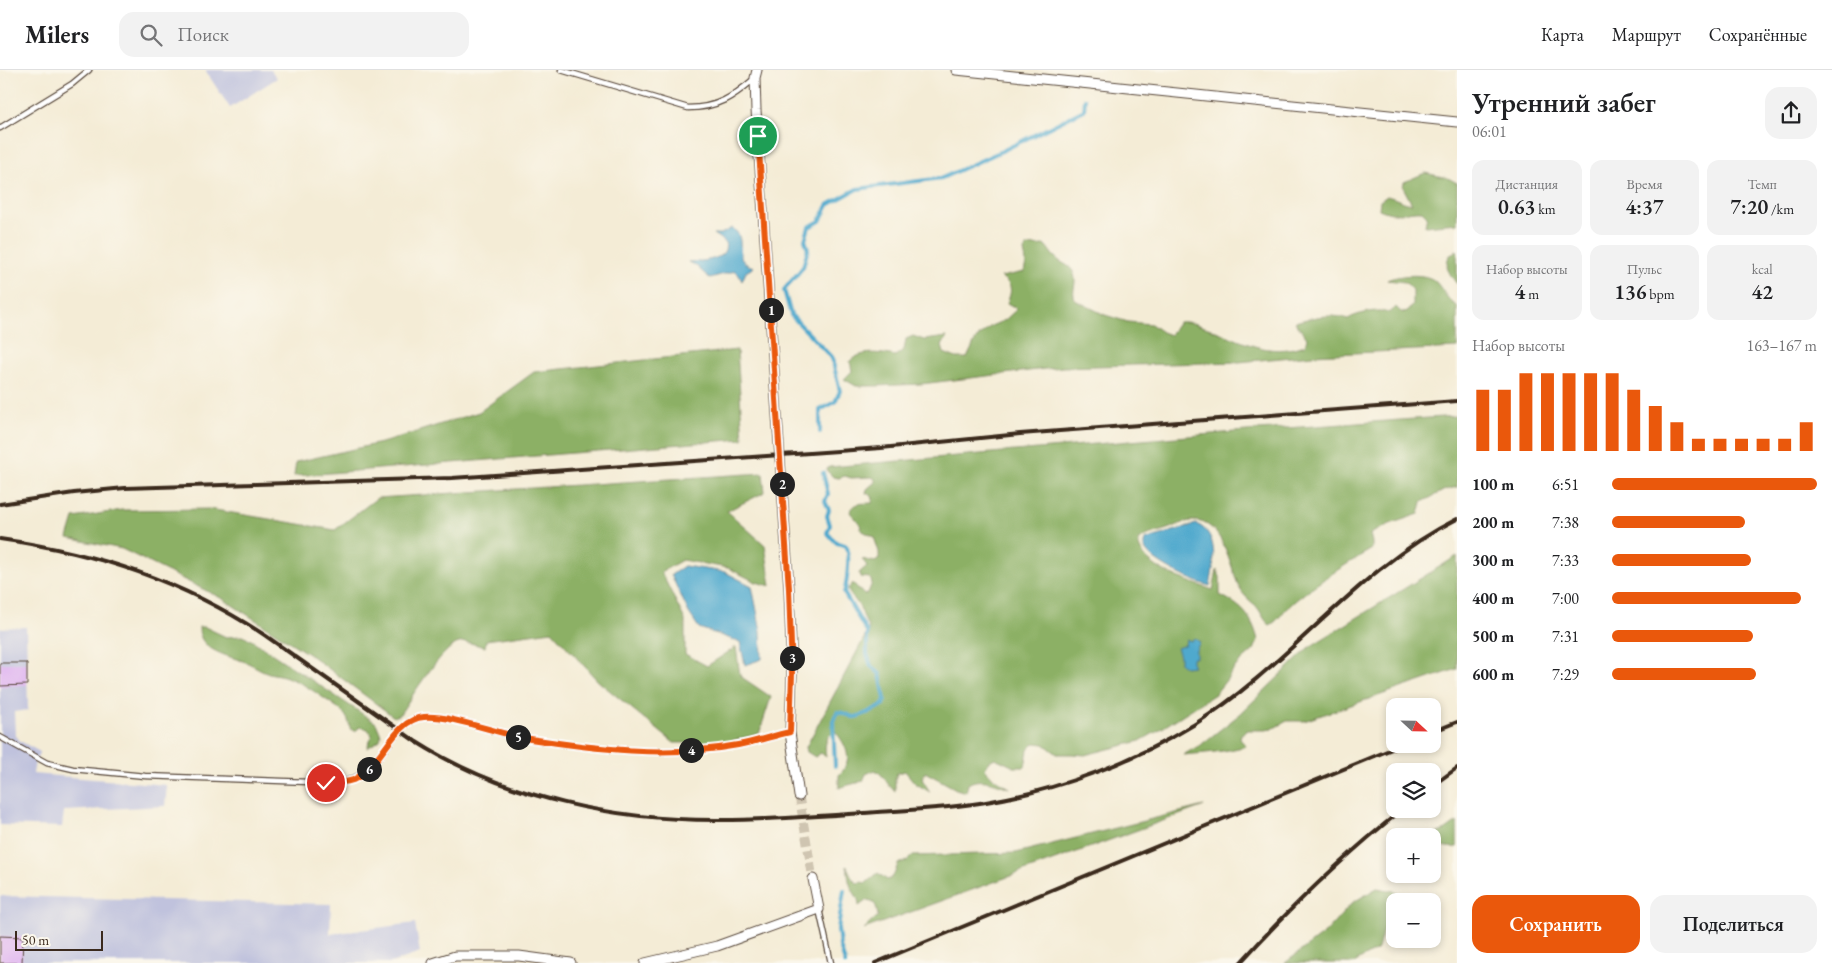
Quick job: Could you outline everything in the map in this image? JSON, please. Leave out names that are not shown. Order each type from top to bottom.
[{"type":"street","points":[[956,70],[1457,122]]},
{"type":"street","points":[[756,74],[789,589],[792,674],[790,732],[800,796]]},
{"type":"street","points":[[645,963],[717,946],[819,909],[813,879]]},
{"type":"street","points":[[433,963],[455,956],[519,956],[571,963]]},
{"type":"lane","points":[[0,128],[72,84],[89,70]]},
{"type":"lane","points":[[561,70],[688,108],[709,106],[736,95],[756,74]]},
{"type":"lane","points":[[0,737],[47,763],[73,769],[145,776],[326,783],[345,782],[362,775],[375,762],[404,725],[417,718],[425,717],[445,719],[528,738],[626,750],[660,751],[714,748],[740,745],[790,732]]},
{"type":"lane","points":[[819,909],[831,963]]},
{"type":"shaded area","points":[[205,70],[271,70],[277,78],[230,108]]},
{"type":"shaded area","points":[[26,627],[28,710],[14,712],[15,734],[20,741],[40,752],[35,762],[33,774],[167,785],[165,806],[64,811],[62,827],[0,825],[0,628]]},
{"type":"shaded area","points":[[0,896],[331,904],[330,934],[415,923],[420,953],[391,963],[0,963]]},
{"type":"green space","points":[[1425,173],[1448,178],[1457,183],[1457,223],[1425,226],[1427,216],[1422,211],[1392,213],[1379,209],[1380,201],[1387,196],[1412,204],[1403,187],[1404,182]]},
{"type":"green space","points":[[1045,245],[1058,260],[1073,271],[1075,300],[1105,315],[1128,322],[1151,324],[1170,335],[1179,322],[1190,323],[1208,328],[1244,343],[1278,350],[1305,345],[1307,338],[1295,322],[1328,316],[1348,319],[1370,312],[1388,312],[1396,307],[1401,312],[1406,313],[1413,304],[1413,290],[1405,282],[1387,280],[1405,276],[1426,277],[1436,282],[1448,298],[1457,306],[1457,348],[1313,355],[1239,362],[1062,367],[921,384],[856,386],[844,379],[852,371],[850,361],[860,355],[871,353],[895,356],[904,350],[906,339],[913,336],[924,340],[947,337],[942,346],[944,353],[956,358],[967,358],[976,339],[991,326],[1005,320],[1017,309],[1007,303],[1010,288],[1008,283],[1001,277],[1024,272],[1026,263],[1024,251],[1028,246]]},
{"type":"green space","points":[[1457,251],[1457,284],[1447,268],[1447,264],[1449,256]]},
{"type":"green space","points":[[737,350],[743,439],[294,476],[296,462],[385,442],[479,412],[534,372]]},
{"type":"green space","points":[[1457,416],[1457,487],[1445,490],[1422,502],[1419,514],[1390,524],[1370,534],[1372,549],[1306,592],[1270,625],[1239,587],[1224,545],[1218,535],[1203,522],[1189,521],[1149,534],[1138,541],[1141,551],[1157,567],[1192,583],[1213,590],[1217,570],[1220,577],[1220,595],[1234,603],[1245,613],[1253,624],[1258,640],[1254,650],[1236,666],[1215,694],[1140,741],[1085,755],[1057,754],[1044,744],[1035,743],[1028,750],[1025,767],[1014,767],[995,758],[989,761],[985,769],[993,778],[1010,788],[989,781],[978,781],[968,784],[966,792],[956,789],[925,772],[922,779],[930,792],[915,783],[905,771],[897,773],[895,791],[882,775],[875,770],[866,774],[863,781],[839,788],[839,775],[844,770],[847,753],[843,742],[835,731],[826,742],[826,757],[821,753],[815,757],[807,752],[806,747],[869,629],[859,606],[848,589],[853,583],[864,595],[868,593],[872,583],[870,578],[860,577],[859,573],[867,566],[862,559],[875,562],[879,559],[879,552],[874,537],[861,530],[859,522],[850,512],[857,505],[872,503],[873,498],[866,493],[867,489],[875,482],[875,479],[872,477],[833,477],[826,470],[829,467],[1258,430]]},
{"type":"green space","points":[[763,473],[765,492],[727,511],[765,545],[771,586],[756,582],[728,568],[682,560],[661,572],[685,620],[685,654],[707,666],[736,647],[740,676],[771,697],[759,734],[721,743],[674,743],[598,681],[552,631],[486,640],[485,647],[465,642],[459,643],[452,647],[436,663],[400,714],[394,717],[313,657],[223,599],[122,549],[68,538],[74,518],[122,510],[209,509],[335,530],[377,498]]},
{"type":"green space","points":[[1457,556],[1457,669],[1304,721],[1287,721],[1272,729],[1248,730],[1241,734],[1240,739],[1246,746],[1223,751],[1183,755],[1202,744],[1240,714],[1311,646]]},
{"type":"green space","points":[[199,627],[205,627],[226,637],[242,636],[253,641],[376,723],[381,735],[380,740],[367,748],[372,735],[368,729],[360,727],[355,731],[350,729],[348,719],[343,712],[301,683],[266,672],[210,648],[200,635]]},
{"type":"green space","points":[[1204,806],[864,929],[878,916],[876,906],[872,901],[867,900],[859,906],[849,879],[847,866],[852,878],[857,883],[866,883],[878,873],[887,880],[893,876],[898,864],[907,861],[912,856],[1016,853]]},
{"type":"green space","points":[[1457,822],[1457,847],[1441,846],[1441,832]]},
{"type":"green space","points":[[1377,888],[1397,893],[1386,893],[1386,925],[1383,929],[1378,949],[1354,963],[1285,963],[1326,932],[1352,903]]},
{"type":"water","points":[[732,228],[740,238],[743,260],[754,267],[746,272],[742,281],[735,271],[710,278],[695,265],[688,262],[713,259],[723,253],[725,242],[713,234],[721,234]]},
{"type":"water","points":[[1196,524],[1204,528],[1212,542],[1214,560],[1210,586],[1169,569],[1158,562],[1144,547],[1145,540]]},
{"type":"water","points":[[684,566],[725,572],[752,586],[761,631],[762,659],[745,665],[740,642],[699,628],[689,613],[671,575]]},
{"type":"water","points":[[1194,638],[1200,642],[1196,650],[1196,658],[1192,658],[1194,666],[1185,667],[1180,663],[1177,648],[1185,645],[1186,639],[1191,641]]},
{"type":"building","points":[[0,663],[27,663],[27,685],[0,686]]},
{"type":"building","points":[[0,936],[23,937],[22,963],[0,963]]},
{"type":"waterway","points":[[820,432],[820,410],[835,402],[840,391],[832,358],[791,315],[784,290],[803,267],[808,249],[805,240],[809,227],[820,221],[828,205],[857,189],[942,178],[1004,150],[1084,110],[1085,99]]},
{"type":"waterway","points":[[823,473],[828,494],[825,501],[829,510],[827,516],[830,525],[827,533],[837,543],[847,547],[848,570],[844,593],[867,632],[867,654],[871,666],[880,674],[885,699],[883,705],[859,716],[853,717],[837,712],[833,721],[835,766]]},
{"type":"waterway","points":[[844,890],[838,929],[845,963]]},
{"type":"tunnel","points":[[799,796],[813,879]]},
{"type":"railway","points":[[0,504],[74,493],[125,488],[452,478],[881,448],[1020,434],[1457,401]]},
{"type":"railway","points":[[0,539],[71,552],[105,561],[139,572],[203,600],[266,636],[415,741],[450,761],[487,778],[524,792],[563,803],[603,811],[683,819],[739,820],[969,805],[1041,790],[1095,773],[1146,751],[1195,724],[1262,674],[1355,590],[1387,564],[1421,540],[1457,519]]},
{"type":"railway","points":[[1441,728],[1457,722]]},
{"type":"railway","points":[[875,963],[1386,751]]},
{"type":"railway","points":[[1441,780],[1457,768]]},
{"type":"railway","points":[[1240,963],[1318,883],[1392,818]]},
{"type":"route","points":[[326,783],[345,782],[362,775],[375,762],[404,725],[409,721],[425,717],[445,719],[520,737],[555,743],[626,750],[660,751],[714,748],[740,745],[790,732],[792,674],[789,589],[758,136]]}]
